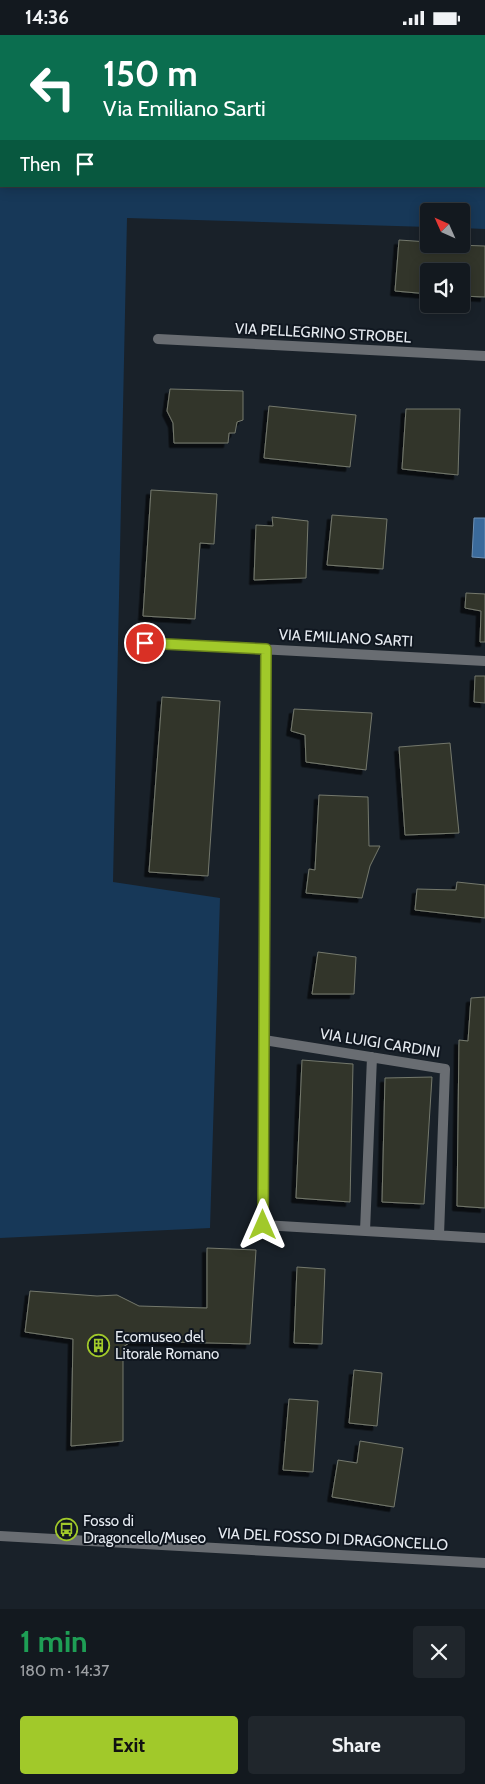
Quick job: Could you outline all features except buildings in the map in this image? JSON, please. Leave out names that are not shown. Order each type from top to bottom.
[{"type":"street","name":"VIA PELLEGRINO STROBEL","points":[[158,339],[485,357]]},
{"type":"street","name":"VIA EMILIANO SARTI","points":[[145,643],[485,661]]},
{"type":"street","points":[[266,649],[263,1225],[485,1238]]},
{"type":"street","name":"VIA LUIGI CARDINI","points":[[264,1040],[445,1069],[439,1235]]},
{"type":"street","points":[[365,1231],[372,1057]]},
{"type":"street","name":"VIA DEL FOSSO DI DRAGONCELLO","points":[[0,1536],[485,1563]]},
{"type":"shaded area","points":[[0,187],[485,187],[485,229],[470,228],[470,203],[420,203],[420,227],[127,218],[113,882],[220,898],[210,1228],[0,1238]]},
{"type":"shaded area","points":[[474,518],[485,518],[485,558],[472,557]]},
{"type":"place","name":"Ecomuseo del Litorale Romano","points":[[99,1346]]},
{"type":"place","name":"Fosso di Dragoncello/Museo","points":[[67,1530]]},
{"type":"route","points":[[145,643],[266,649],[263,1225]]}]
